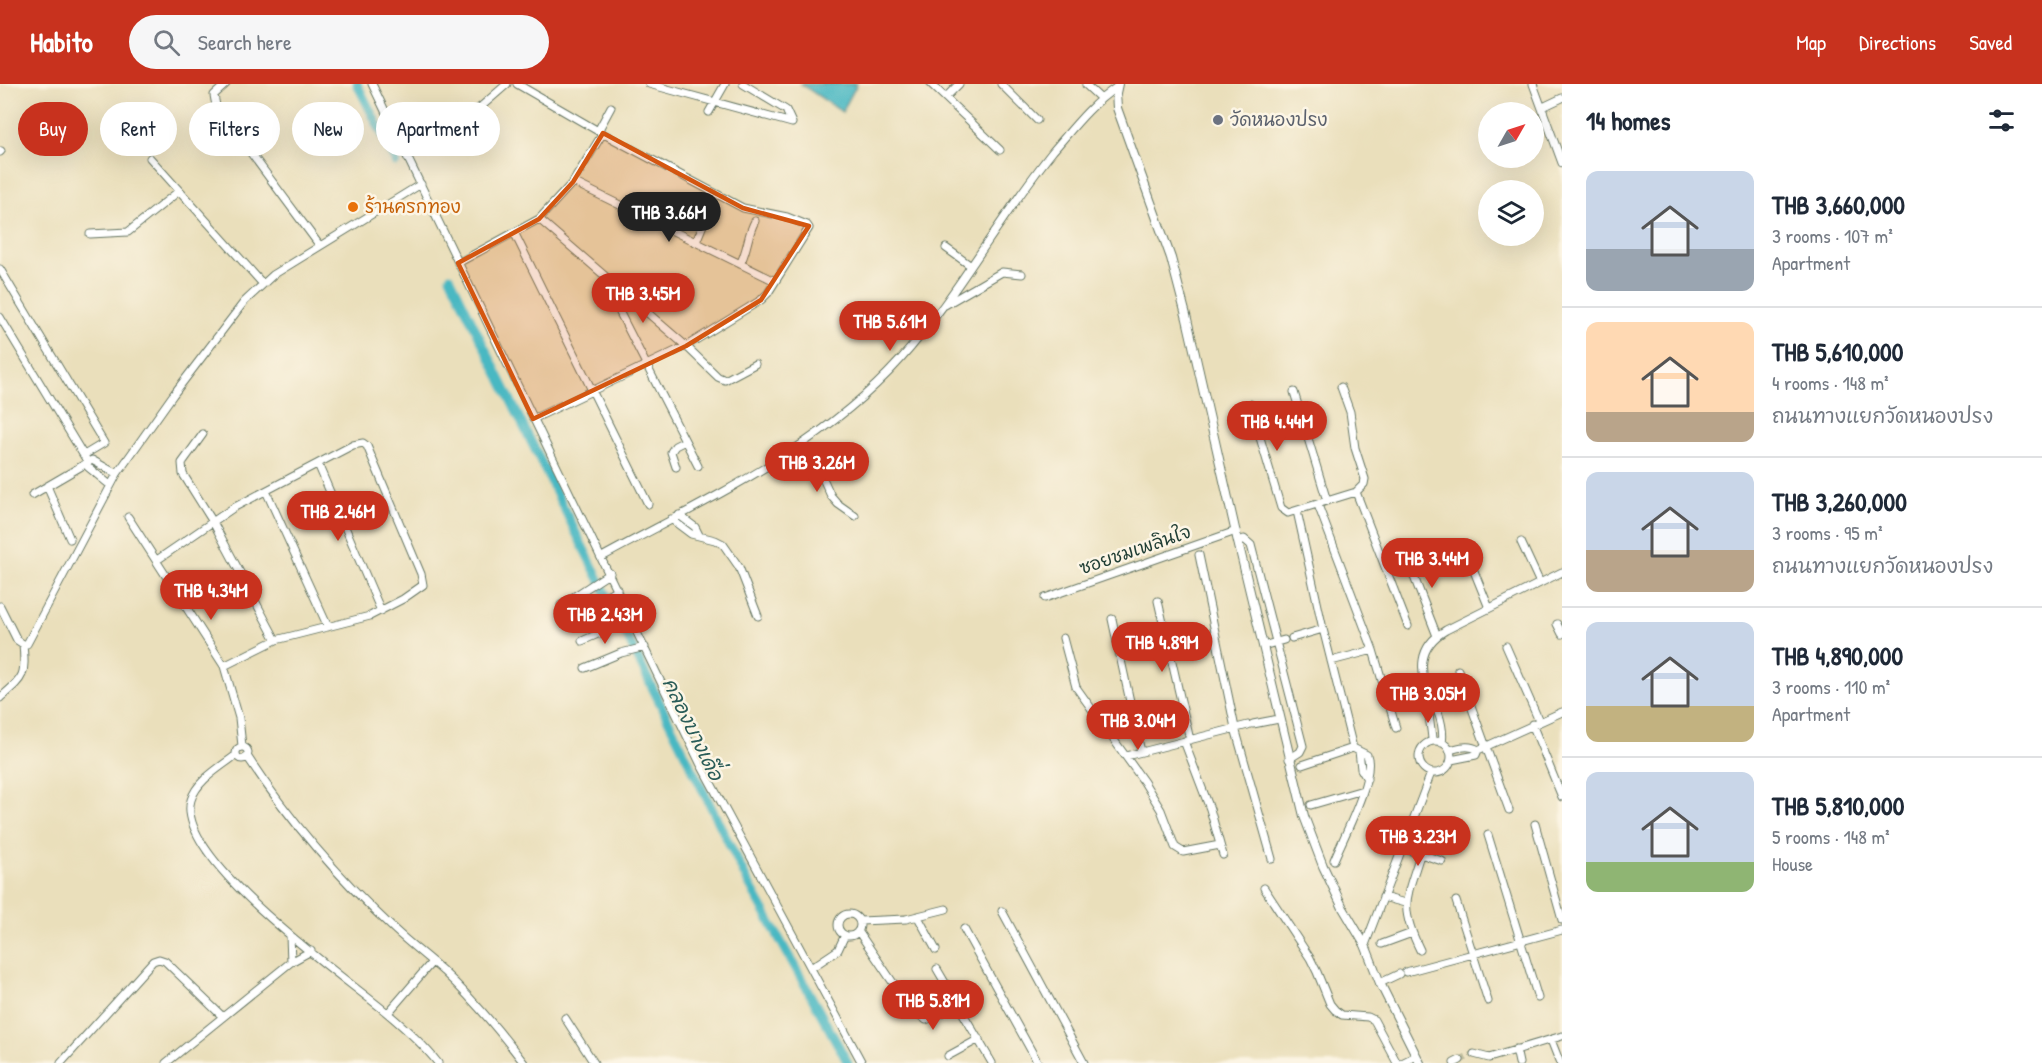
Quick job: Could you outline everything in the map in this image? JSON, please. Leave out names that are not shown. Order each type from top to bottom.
[{"type":"street","points":[[226,84],[214,95],[216,106],[320,246]]},
{"type":"street","points":[[372,84],[602,557],[604,577],[639,649],[862,1063]]},
{"type":"street","points":[[486,102],[507,84]]},
{"type":"street","points":[[517,84],[600,132],[743,208],[772,213],[807,225],[809,228],[768,293],[761,300],[686,345],[533,419]]},
{"type":"street","points":[[649,84],[792,123],[786,110],[743,84]]},
{"type":"street","points":[[709,112],[725,84]]},
{"type":"street","points":[[931,84],[1000,150]]},
{"type":"street","points":[[946,97],[959,84]]},
{"type":"street","points":[[1001,84],[1037,120]]},
{"type":"street","points":[[1533,84],[1541,102]]},
{"type":"street","points":[[1087,86],[1098,96]]},
{"type":"street","points":[[602,557],[796,449],[844,413],[878,383],[942,306],[968,264],[1098,96],[1117,86],[1117,108],[1171,258],[1185,309],[1263,646],[1275,719],[1289,759],[1304,816],[1323,866],[1343,908],[1365,945],[1380,983],[1416,1059],[1403,1063]]},
{"type":"street","points":[[1544,107],[1562,98]]},
{"type":"street","points":[[458,263],[539,219],[573,182],[611,107]]},
{"type":"street","points":[[1544,110],[1562,163]]},
{"type":"street","points":[[150,158],[262,284]]},
{"type":"street","points":[[573,182],[775,282]]},
{"type":"street","points":[[22,645],[30,640],[117,474],[172,395],[244,302],[262,284],[421,184]]},
{"type":"street","points":[[90,234],[121,234],[133,229],[179,191]]},
{"type":"street","points":[[696,242],[705,220],[704,212]]},
{"type":"street","points":[[539,219],[686,345],[718,377],[725,380],[755,364]]},
{"type":"street","points":[[740,264],[746,253],[748,235],[754,221]]},
{"type":"street","points":[[514,232],[648,504]]},
{"type":"street","points":[[945,248],[968,264]]},
{"type":"street","points":[[0,269],[104,442],[86,458],[33,495]]},
{"type":"street","points":[[942,306],[1002,272],[1022,274]]},
{"type":"street","points":[[620,313],[698,466]]},
{"type":"street","points":[[0,317],[86,458],[91,472],[110,485]]},
{"type":"street","points":[[1250,404],[1281,508],[1288,513],[1356,492],[1364,484],[1365,479],[1355,448],[1350,412],[1341,387]]},
{"type":"street","points":[[1294,392],[1328,501]]},
{"type":"street","points":[[203,434],[182,463],[181,469],[213,522],[276,640]]},
{"type":"street","points":[[676,467],[671,452],[675,446],[685,441]]},
{"type":"street","points":[[157,560],[233,508],[318,464],[359,443],[363,443],[370,450],[423,585],[420,589],[381,611],[342,625],[276,640],[224,666]]},
{"type":"street","points":[[796,449],[821,474],[831,496],[838,504],[855,516]]},
{"type":"street","points":[[86,458],[98,462],[117,474]]},
{"type":"street","points":[[318,464],[381,611]]},
{"type":"street","points":[[47,486],[70,539]]},
{"type":"street","points":[[266,491],[328,627]]},
{"type":"street","points":[[1356,492],[1408,626]]},
{"type":"street","points":[[1318,505],[1373,650],[1395,728]]},
{"type":"street","points":[[1297,511],[1323,629],[1356,749]]},
{"type":"street","points":[[679,515],[699,535]]},
{"type":"street","points":[[128,517],[224,666],[239,718],[242,746],[246,748],[247,756],[278,801],[325,859],[394,930],[476,1004],[524,1063]]},
{"type":"street","points":[[671,519],[691,534],[723,544],[739,567],[758,616]]},
{"type":"street","name":"ซอยชมเพลินใจ","points":[[1045,598],[1236,531]]},
{"type":"street","points":[[1238,542],[1244,539],[1251,545],[1303,746],[1300,752],[1289,759]]},
{"type":"street","points":[[1521,542],[1540,583]]},
{"type":"street","points":[[1404,551],[1437,636]]},
{"type":"street","points":[[1200,555],[1235,728],[1272,859]]},
{"type":"street","points":[[1474,571],[1489,608]]},
{"type":"street","points":[[1442,743],[1444,735],[1423,672],[1423,662],[1429,643],[1437,636],[1489,608],[1562,572]]},
{"type":"street","points":[[561,605],[604,577]]},
{"type":"street","points":[[584,609],[612,592]]},
{"type":"street","points":[[1158,601],[1187,740],[1223,855]]},
{"type":"street","points":[[0,606],[17,640],[22,645],[25,663],[22,677],[0,698]]},
{"type":"street","points":[[1112,619],[1141,752]]},
{"type":"street","points":[[582,641],[626,622]]},
{"type":"street","points":[[1557,624],[1562,634]]},
{"type":"street","points":[[1263,646],[1323,629]]},
{"type":"street","points":[[1064,638],[1076,687],[1155,798],[1170,837],[1179,851],[1220,845]]},
{"type":"street","points":[[1506,646],[1562,797]]},
{"type":"street","points":[[585,668],[621,653],[639,649]]},
{"type":"street","points":[[1331,661],[1373,650]]},
{"type":"street","points":[[1458,670],[1481,748],[1509,810]]},
{"type":"street","points":[[1431,701],[1428,709],[1432,741]]},
{"type":"street","points":[[1451,760],[1476,755],[1481,748],[1562,712]]},
{"type":"street","points":[[1126,756],[1275,719]]},
{"type":"street","points":[[1432,741],[1442,743],[1449,750],[1451,760],[1442,772],[1431,773],[1422,768],[1418,757],[1422,747],[1432,741]]},
{"type":"street","points":[[242,746],[236,751],[236,755],[207,778],[191,800],[192,825],[197,836],[238,888],[290,935],[388,1013],[438,1063]]},
{"type":"street","points":[[1449,750],[1473,746],[1481,748]]},
{"type":"street","points":[[1302,765],[1356,749],[1367,755],[1369,759],[1370,768],[1367,779],[1334,860]]},
{"type":"street","points":[[236,755],[239,758],[247,756]]},
{"type":"street","points":[[1365,945],[1431,773]]},
{"type":"street","points":[[1311,805],[1363,790]]},
{"type":"street","points":[[1535,824],[1562,920]]},
{"type":"street","points":[[1488,835],[1538,998]]},
{"type":"street","points":[[1402,848],[1442,861]]},
{"type":"street","points":[[1420,855],[1406,903],[1408,921],[1420,950]]},
{"type":"street","points":[[1264,888],[1310,958],[1330,1004],[1342,1016],[1368,1017],[1374,1020],[1381,1029],[1397,1063]]},
{"type":"street","points":[[1383,897],[1406,903]]},
{"type":"street","points":[[1456,901],[1488,1001]]},
{"type":"street","points":[[845,935],[838,926],[842,916],[852,914],[860,921],[918,917],[946,909]]},
{"type":"street","points":[[1002,911],[1084,1063]]},
{"type":"street","points":[[918,917],[936,950]]},
{"type":"street","points":[[845,935],[852,935],[858,931],[860,921]]},
{"type":"street","points":[[964,928],[1038,1063]]},
{"type":"street","points":[[1380,983],[1402,973],[1562,930]]},
{"type":"street","points":[[858,931],[902,996]]},
{"type":"street","points":[[1382,944],[1412,933]]},
{"type":"street","points":[[290,935],[291,962]]},
{"type":"street","points":[[810,968],[838,950],[845,935]]},
{"type":"street","points":[[166,1063],[291,962],[311,951]]},
{"type":"street","points":[[61,1063],[153,961],[159,959],[165,961],[222,1016]]},
{"type":"street","points":[[388,1013],[432,962]]},
{"type":"street","points":[[937,969],[992,1063]]},
{"type":"street","points":[[911,1008],[926,1020],[959,1005]]},
{"type":"street","points":[[566,1018],[594,1063]]},
{"type":"street","points":[[1474,1054],[1487,1060],[1562,1036]]},
{"type":"street","points":[[948,1056],[979,1039]]},
{"type":"street","points":[[1551,1040],[1560,1063]]},
{"type":"street","points":[[1516,1049],[1519,1063]]},
{"type":"highlighted area","points":[[603,133],[743,208],[809,226],[761,300],[686,346],[533,419],[458,263],[539,219],[573,182]]},
{"type":"water","points":[[801,84],[857,84],[842,112]]},
{"type":"waterway","name":"คลองบางเดื่อ","points":[[357,84],[396,162]]},
{"type":"waterway","name":"คลองบางเดื่อ","points":[[450,277],[748,882],[848,1063]]},
{"type":"tunnel","points":[[1460,1060],[1474,1054]]},
{"type":"place","name":"วัดหนองปรง","points":[[1218,120]]},
{"type":"place","name":"ร้านครกทอง","points":[[353,207]]}]
